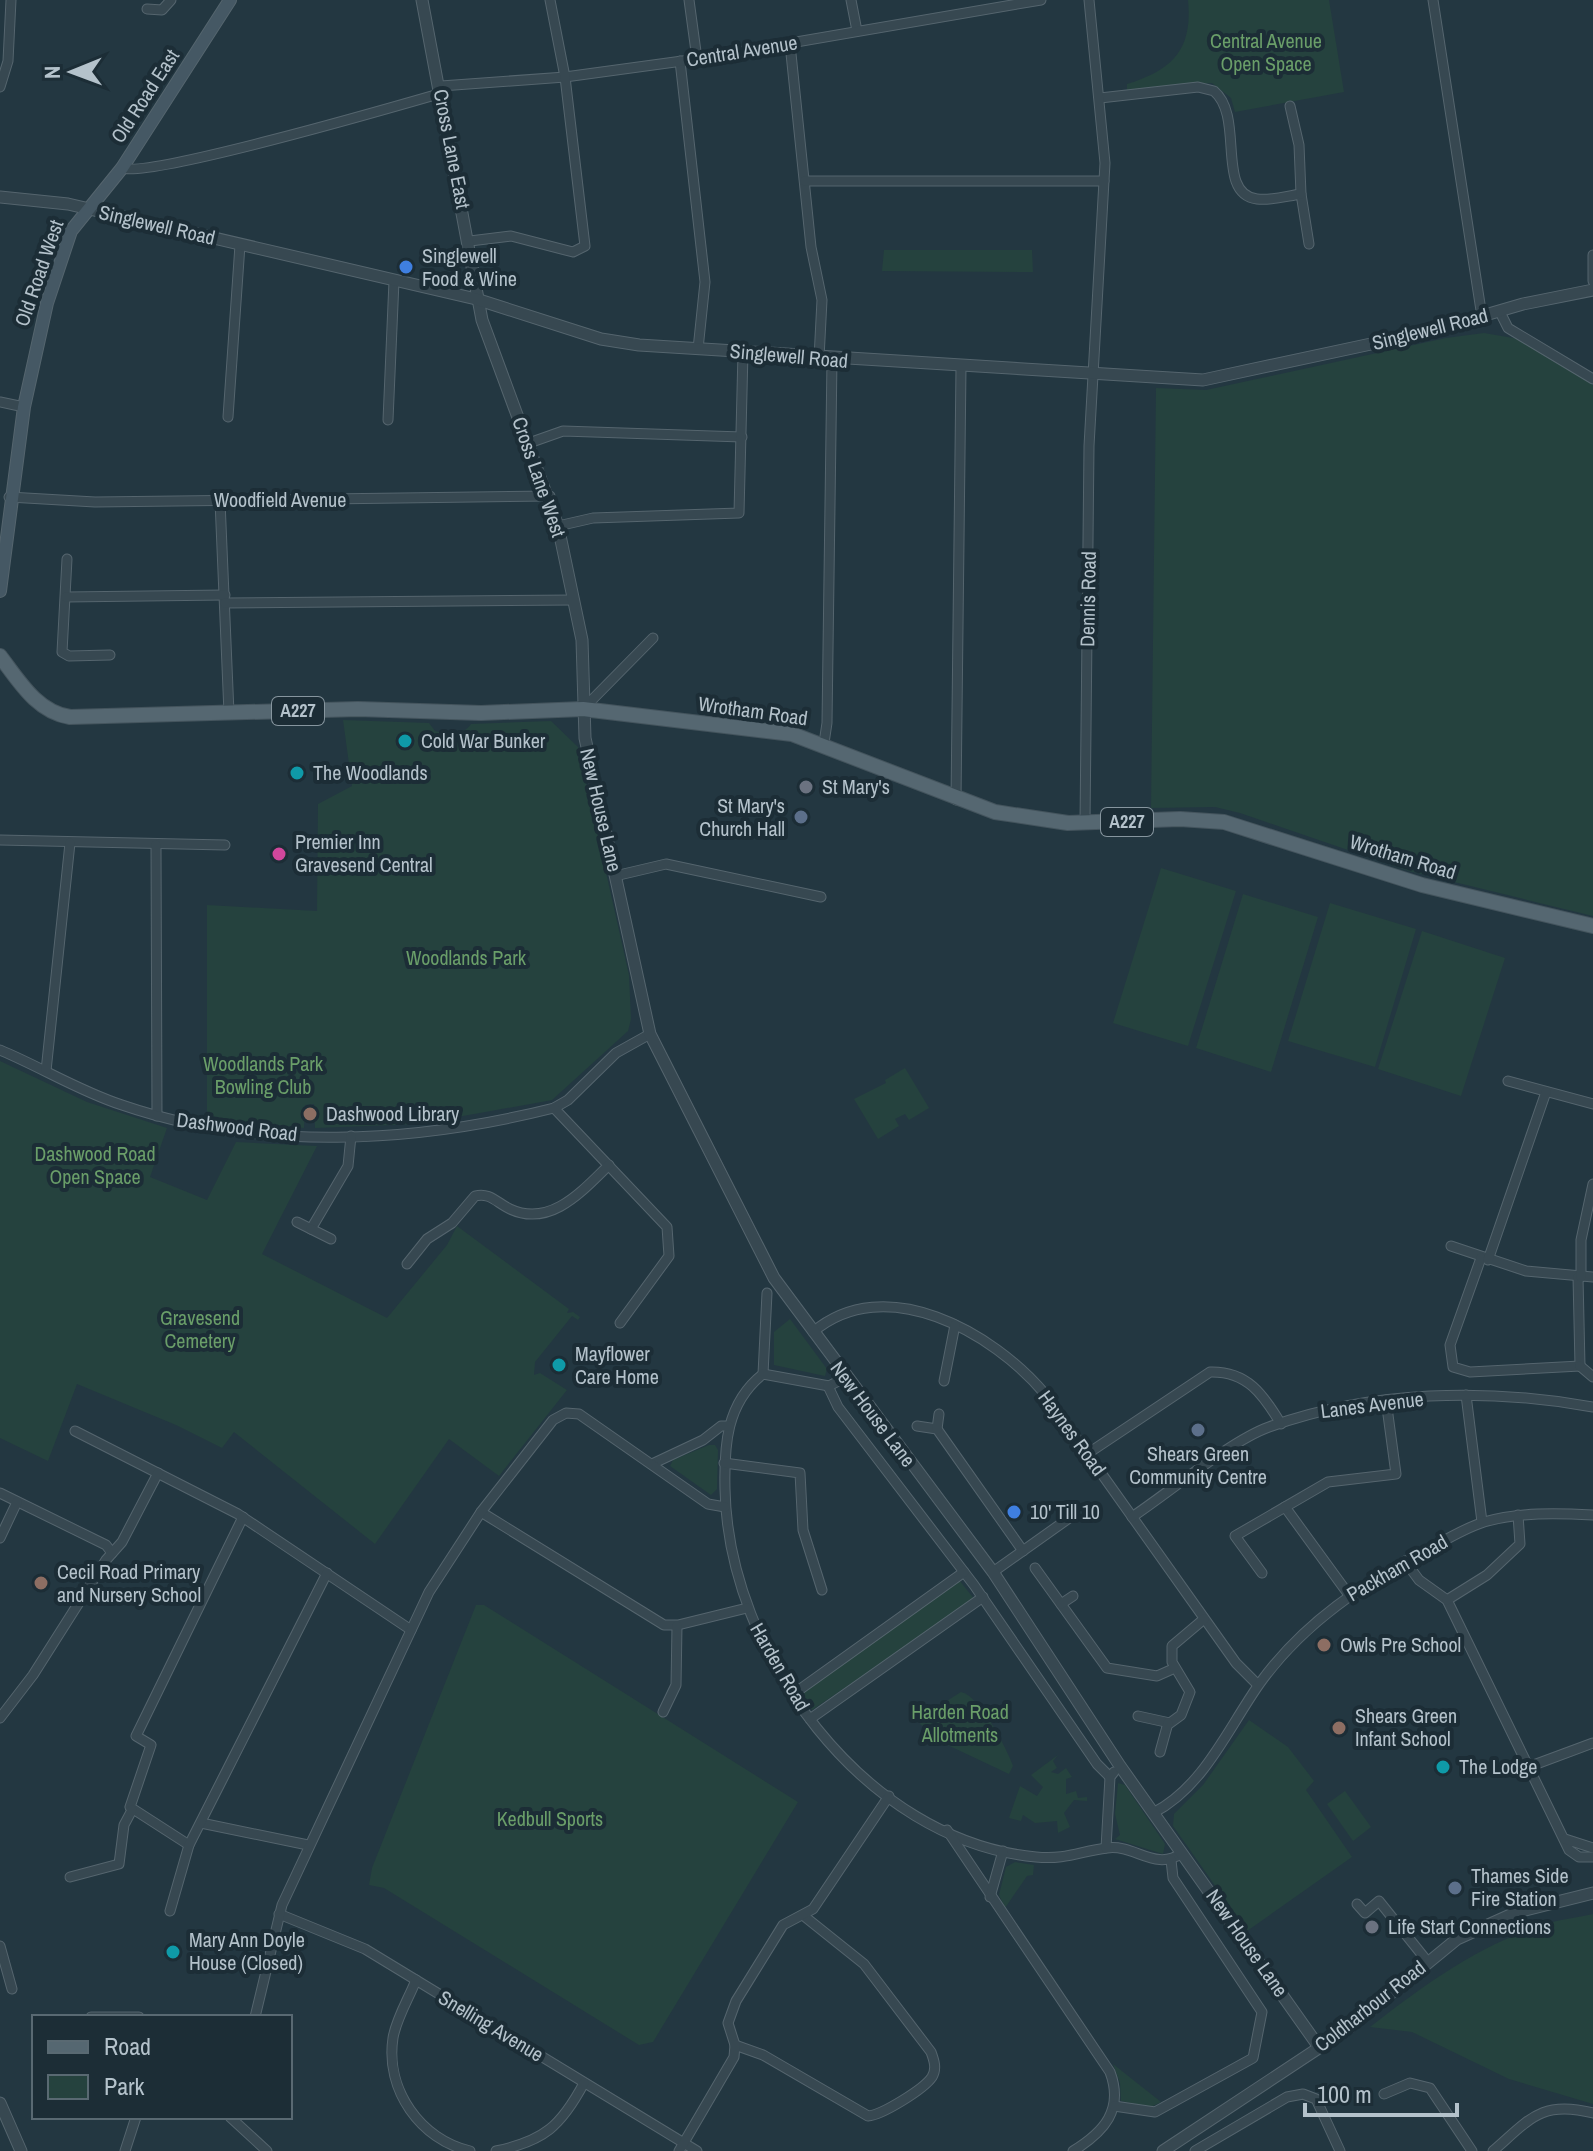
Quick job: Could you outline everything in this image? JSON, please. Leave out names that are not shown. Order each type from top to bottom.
[{"type":"main road","name":"Old Road East","points":[[87,208],[122,168],[230,0]]},
{"type":"main road","name":"Old Road West","points":[[0,591],[9,497],[24,407],[59,267],[73,227],[87,208]]},
{"type":"main road","name":"Wrotham Road","points":[[0,656],[23,687],[49,710],[70,717],[358,709],[515,712],[583,709],[792,734],[824,743],[956,800],[1028,819],[1085,823],[1195,819],[1229,823],[1413,883],[1593,926]]},
{"type":"main road","name":"A227","points":[[0,679],[23,687]]},
{"type":"street","points":[[0,87],[8,61],[11,0]]},
{"type":"street","points":[[147,9],[162,10],[171,0]]},
{"type":"street","name":"Cross Lane East","points":[[422,0],[470,241],[476,299]]},
{"type":"street","points":[[470,241],[511,236],[573,252],[585,246],[565,77],[550,0]]},
{"type":"street","points":[[689,0],[697,59]]},
{"type":"street","points":[[851,0],[857,31]]},
{"type":"street","name":"Central Avenue","points":[[122,168],[139,169],[201,156],[441,90],[697,59],[1041,0]]},
{"type":"street","name":"Dennis Road","points":[[1085,823],[1091,375],[1104,181],[1100,98],[1089,0]]},
{"type":"street","points":[[1433,0],[1482,317]]},
{"type":"street","points":[[790,44],[811,247],[822,300],[819,358]]},
{"type":"street","points":[[680,61],[705,282],[698,349]]},
{"type":"street","points":[[1100,98],[1198,87],[1214,91],[1230,115],[1233,176],[1241,189],[1258,200],[1301,194]]},
{"type":"street","points":[[1290,106],[1299,145],[1301,194],[1309,244]]},
{"type":"street","points":[[805,181],[1104,181]]},
{"type":"street","name":"Singlewell Road","points":[[0,197],[87,208],[476,299],[601,339],[832,359],[1091,375],[1205,380],[1427,332],[1593,290]]},
{"type":"street","points":[[228,417],[240,245]]},
{"type":"street","points":[[1593,255],[1593,281]]},
{"type":"street","points":[[388,420],[394,281]]},
{"type":"street","name":"Cross Lane West","points":[[476,299],[550,496],[558,526],[582,640],[583,709]]},
{"type":"street","name":"Singlewell Road","points":[[1500,312],[1508,328],[1593,379]]},
{"type":"street","points":[[558,526],[593,518],[739,513],[743,352]]},
{"type":"street","points":[[824,743],[827,723],[832,359]]},
{"type":"street","points":[[956,800],[961,367]]},
{"type":"street","points":[[0,402],[24,407]]},
{"type":"street","points":[[529,443],[563,431],[742,437]]},
{"type":"street","name":"Woodfield Avenue","points":[[9,497],[95,502],[550,496]]},
{"type":"street","points":[[220,501],[229,713]]},
{"type":"street","points":[[64,564],[66,597],[62,652],[69,656],[110,655]]},
{"type":"street","points":[[66,597],[574,600]]},
{"type":"street","points":[[583,709],[653,638]]},
{"type":"street","name":"New House Lane","points":[[583,709],[592,775],[650,1034],[755,1244],[813,1332],[993,1572],[1153,1813],[1319,2047]]},
{"type":"street","points":[[0,840],[225,845]]},
{"type":"street","points":[[46,1071],[70,843]]},
{"type":"street","points":[[156,845],[157,1116]]},
{"type":"street","points":[[615,876],[666,864],[821,897]]},
{"type":"street","name":"Dashwood Road","points":[[0,1050],[94,1094],[157,1116],[244,1132],[351,1136],[435,1131],[554,1108],[568,1100],[616,1053],[650,1034]]},
{"type":"street","points":[[1508,1081],[1593,1104]]},
{"type":"street","points":[[1546,1092],[1450,1345],[1449,1361],[1453,1367],[1470,1372],[1580,1366],[1593,1377]]},
{"type":"street","points":[[554,1108],[667,1227],[669,1256],[620,1323]]},
{"type":"street","points":[[311,1229],[330,1191],[348,1166],[351,1136]]},
{"type":"street","points":[[407,1264],[427,1239],[452,1223],[475,1196],[487,1195],[525,1213],[550,1211],[570,1201],[609,1165]]},
{"type":"street","points":[[1580,1366],[1581,1240],[1593,1184]]},
{"type":"street","points":[[297,1222],[331,1239]]},
{"type":"street","points":[[1451,1246],[1534,1273],[1593,1277]]},
{"type":"street","points":[[767,1293],[763,1374],[828,1386],[846,1377]]},
{"type":"street","name":"Haynes Road","points":[[813,1332],[839,1314],[877,1306],[916,1312],[955,1325],[1021,1369],[1045,1394],[1204,1619],[1243,1672],[1258,1685]]},
{"type":"street","points":[[944,1381],[955,1325]]},
{"type":"street","points":[[1087,1454],[1210,1372],[1234,1372],[1262,1393],[1281,1424]]},
{"type":"street","name":"Harden Road","points":[[763,1374],[737,1402],[729,1426],[724,1463],[725,1507],[731,1548],[747,1608],[792,1695],[810,1719],[847,1761],[889,1796],[947,1830],[1003,1851],[1053,1858],[1083,1855],[1106,1848],[1161,1861],[1171,1860]]},
{"type":"street","name":"New House Lane","points":[[828,1386],[838,1407],[983,1597],[1102,1771],[1112,1775],[1106,1848]]},
{"type":"street","points":[[1466,1395],[1482,1522]]},
{"type":"street","name":"Lanes Avenue","points":[[1132,1517],[1243,1442],[1281,1424],[1330,1408],[1386,1400],[1466,1395],[1593,1407]]},
{"type":"street","points":[[1262,1573],[1235,1536],[1328,1482],[1396,1474],[1386,1400]]},
{"type":"street","points":[[255,2015],[279,1914],[308,1845],[429,1592],[481,1512],[553,1420],[563,1414],[579,1414],[710,1505],[725,1507]]},
{"type":"street","points":[[939,1414],[937,1429],[1023,1551]]},
{"type":"street","points":[[652,1464],[703,1440],[721,1426],[729,1426]]},
{"type":"street","points":[[917,1426],[937,1429]]},
{"type":"street","points":[[75,1431],[243,1517],[411,1630]]},
{"type":"street","points":[[724,1463],[800,1473],[803,1530],[822,1590]]},
{"type":"street","points":[[0,1718],[33,1675],[124,1539],[158,1473]]},
{"type":"street","points":[[0,1493],[106,1545],[112,1553]]},
{"type":"street","points":[[0,1538],[17,1502]]},
{"type":"street","points":[[1285,1507],[1349,1595]]},
{"type":"street","points":[[481,1512],[659,1623],[677,1626],[747,1608]]},
{"type":"street","points":[[1447,1600],[1487,1575],[1520,1544],[1518,1515]]},
{"type":"street","name":"Packham Road","points":[[1153,1813],[1179,1795],[1198,1776],[1258,1685],[1299,1639],[1349,1595],[1405,1561],[1482,1522],[1518,1515],[1593,1515]]},
{"type":"street","points":[[993,1572],[1072,1516]]},
{"type":"street","points":[[189,1845],[132,1810],[130,1803],[151,1745],[136,1736],[243,1517]]},
{"type":"street","points":[[1405,1561],[1419,1580],[1447,1600],[1565,1839],[1575,1855],[1593,1857]]},
{"type":"street","points":[[1035,1568],[1108,1668],[1158,1676],[1175,1668]]},
{"type":"street","points":[[792,1695],[964,1572]]},
{"type":"street","points":[[170,1911],[189,1845],[327,1573]]},
{"type":"street","points":[[1061,1604],[1073,1596]]},
{"type":"street","points":[[810,1719],[983,1597]]},
{"type":"street","points":[[1160,1752],[1168,1723],[1181,1715],[1190,1696],[1171,1657],[1174,1642],[1204,1619]]},
{"type":"street","points":[[663,1712],[676,1685],[677,1626]]},
{"type":"street","points":[[1138,1716],[1168,1723]]},
{"type":"street","points":[[1531,1766],[1593,1743]]},
{"type":"street","points":[[681,2147],[734,2058],[735,2045],[728,2022],[736,2001],[783,1925],[813,1909],[889,1796]]},
{"type":"street","points":[[70,1877],[119,1864],[124,1826],[132,1810]]},
{"type":"street","points":[[201,1823],[308,1845]]},
{"type":"street","points":[[947,1830],[1110,2072],[1115,2086],[1114,2106],[1103,2129],[1073,2151]]},
{"type":"street","points":[[1565,1839],[1593,1848]]},
{"type":"street","points":[[990,1897],[1003,1851]]},
{"type":"street","points":[[1171,1860],[1182,1853]]},
{"type":"street","name":"New House Lane","points":[[1114,2106],[1155,2112],[1253,2058],[1262,2012],[1173,1878],[1171,1860]]},
{"type":"street","name":"Coldharbour Road","points":[[1163,2151],[1346,2030],[1457,1939],[1505,1917],[1593,1893]]},
{"type":"street","points":[[1357,1904],[1365,1913],[1379,1901],[1427,1961]]},
{"type":"street","name":"Snelling Avenue","points":[[279,1914],[350,1941],[584,2083],[681,2147],[697,2151]]},
{"type":"street","points":[[735,2045],[763,2055],[868,2116],[882,2113],[932,2077],[935,2067],[931,2052],[866,1967],[804,1916]]},
{"type":"street","points":[[0,1946],[12,1989]]},
{"type":"street","points":[[416,1980],[393,2037],[393,2072],[405,2103],[423,2128],[452,2147],[470,2151]]},
{"type":"street","points":[[496,2151],[531,2143],[555,2127],[569,2111],[584,2083]]},
{"type":"street","points":[[1384,2094],[1410,2083],[1430,2088],[1472,2151]]},
{"type":"street","points":[[1195,2151],[1296,2095],[1316,2099],[1340,2151]]},
{"type":"street","points":[[0,2103],[21,2151]]},
{"type":"street","points":[[1235,2106],[1246,2121]]},
{"type":"street","points":[[1493,2151],[1534,2115],[1552,2108],[1593,2113]]},
{"type":"street","points":[[125,2151],[135,2119]]},
{"type":"street","points":[[232,2119],[267,2151]]},
{"type":"green space","name":"Central Avenue Open Space","points":[[1188,0],[1329,0],[1344,92],[1235,112],[1231,98],[1212,83],[1127,90],[1127,84],[1156,72],[1176,56],[1187,32]]},
{"type":"green space","points":[[884,250],[1032,250],[1033,272],[882,271]]},
{"type":"green space","points":[[1484,333],[1525,340],[1593,385],[1593,916],[1409,871],[1240,813],[1215,807],[1151,808],[1156,388],[1206,390],[1446,338]]},
{"type":"green space","name":"Woodlands Park","points":[[343,720],[429,723],[435,731],[450,734],[460,733],[471,724],[551,721],[578,747],[629,975],[631,1019],[628,1031],[552,1100],[419,1124],[315,1128],[314,1104],[305,1105],[304,1128],[207,1118],[207,905],[317,911],[318,804],[352,786]]},
{"type":"green space","points":[[1161,868],[1236,891],[1188,1046],[1113,1023]]},
{"type":"green space","points":[[1243,894],[1318,917],[1271,1072],[1196,1048]]},
{"type":"green space","points":[[1330,903],[1416,929],[1375,1067],[1288,1041]]},
{"type":"green space","points":[[1422,931],[1505,958],[1461,1096],[1378,1069]]},
{"type":"green space","name":"Gravesend Cemetery","points":[[0,1061],[87,1102],[167,1128],[150,1177],[207,1200],[236,1142],[317,1146],[262,1254],[387,1318],[447,1245],[457,1226],[569,1309],[567,1313],[573,1312],[580,1317],[578,1320],[572,1316],[535,1362],[534,1375],[540,1373],[567,1390],[499,1476],[449,1439],[375,1544],[234,1432],[222,1448],[176,1425],[77,1384],[48,1461],[0,1438]]},
{"type":"green space","points":[[905,1068],[929,1108],[909,1120],[905,1114],[895,1119],[899,1126],[878,1139],[854,1099],[886,1083],[885,1080]]},
{"type":"green space","points":[[790,1319],[827,1369],[825,1376],[774,1365],[774,1332]]},
{"type":"green space","points":[[715,1445],[718,1450],[717,1489],[711,1495],[670,1466],[673,1460]]},
{"type":"green space","points":[[959,1580],[975,1600],[812,1710],[801,1693]]},
{"type":"green space","name":"Kedbull Sports","points":[[476,1605],[484,1605],[798,1802],[653,2042],[639,2045],[384,1888],[369,1885],[372,1868]]},
{"type":"green space","name":"Harden Road Allotments","points":[[961,1692],[984,1712],[998,1735],[1013,1766],[1009,1774],[939,1741],[920,1724],[923,1716]]},
{"type":"green space","points":[[1249,1720],[1288,1747],[1314,1781],[1306,1790],[1352,1857],[1247,1931],[1173,1826],[1174,1814],[1203,1785]]},
{"type":"green space","points":[[1058,1755],[1053,1761],[1057,1768],[1051,1772],[1058,1774],[1066,1768],[1072,1777],[1066,1779],[1066,1794],[1076,1791],[1078,1798],[1087,1797],[1087,1801],[1074,1800],[1064,1813],[1070,1827],[1058,1833],[1057,1821],[1035,1823],[1023,1815],[1021,1821],[1009,1818],[1020,1786],[1037,1796],[1043,1787],[1031,1775]]},
{"type":"green space","points":[[1118,1783],[1125,1785],[1165,1844],[1163,1854],[1115,1839],[1120,1835],[1115,1814]]},
{"type":"green space","points":[[1345,1791],[1371,1827],[1353,1841],[1327,1804]]},
{"type":"green space","points":[[1015,1862],[1034,1865],[1033,1875],[1027,1876],[1005,1908],[999,1895],[1006,1867]]},
{"type":"green space","points":[[1593,1914],[1593,2104],[1509,2079],[1412,2032],[1370,2027],[1429,1983],[1493,1945],[1545,1924]]},
{"type":"green space","points":[[1113,2064],[1161,2102],[1151,2107],[1121,2101],[1120,2083]]},
{"type":"place","name":"Singlewell Food & Wine","points":[[406,267]]},
{"type":"place","name":"Cold War Bunker","points":[[405,741]]},
{"type":"place","name":"The Woodlands","points":[[297,773]]},
{"type":"place","name":"St Mary's","points":[[806,787]]},
{"type":"place","name":"St Mary's Church Hall","points":[[801,817]]},
{"type":"place","name":"Premier Inn Gravesend Central","points":[[279,854]]},
{"type":"place","name":"Dashwood Library","points":[[310,1114]]},
{"type":"place","name":"Mayflower Care Home","points":[[559,1365]]},
{"type":"place","name":"Shears Green Community Centre","points":[[1198,1430]]},
{"type":"place","name":"10' Till 10","points":[[1014,1512]]},
{"type":"place","name":"Cecil Road Primary and Nursery School","points":[[41,1583]]},
{"type":"place","name":"Owls Pre School","points":[[1324,1645]]},
{"type":"place","name":"Shears Green Infant School","points":[[1339,1728]]},
{"type":"place","name":"The Lodge","points":[[1443,1767]]},
{"type":"place","name":"Thames Side Fire Station","points":[[1455,1888]]},
{"type":"place","name":"Life Start Connections","points":[[1372,1927]]},
{"type":"place","name":"Mary Ann Doyle House (Closed)","points":[[173,1952]]},
{"type":"park label","name":"Woodlands Park Bowling Club","points":[[263,1076]]},
{"type":"park label","name":"Dashwood Road Open Space","points":[[95,1166]]}]
